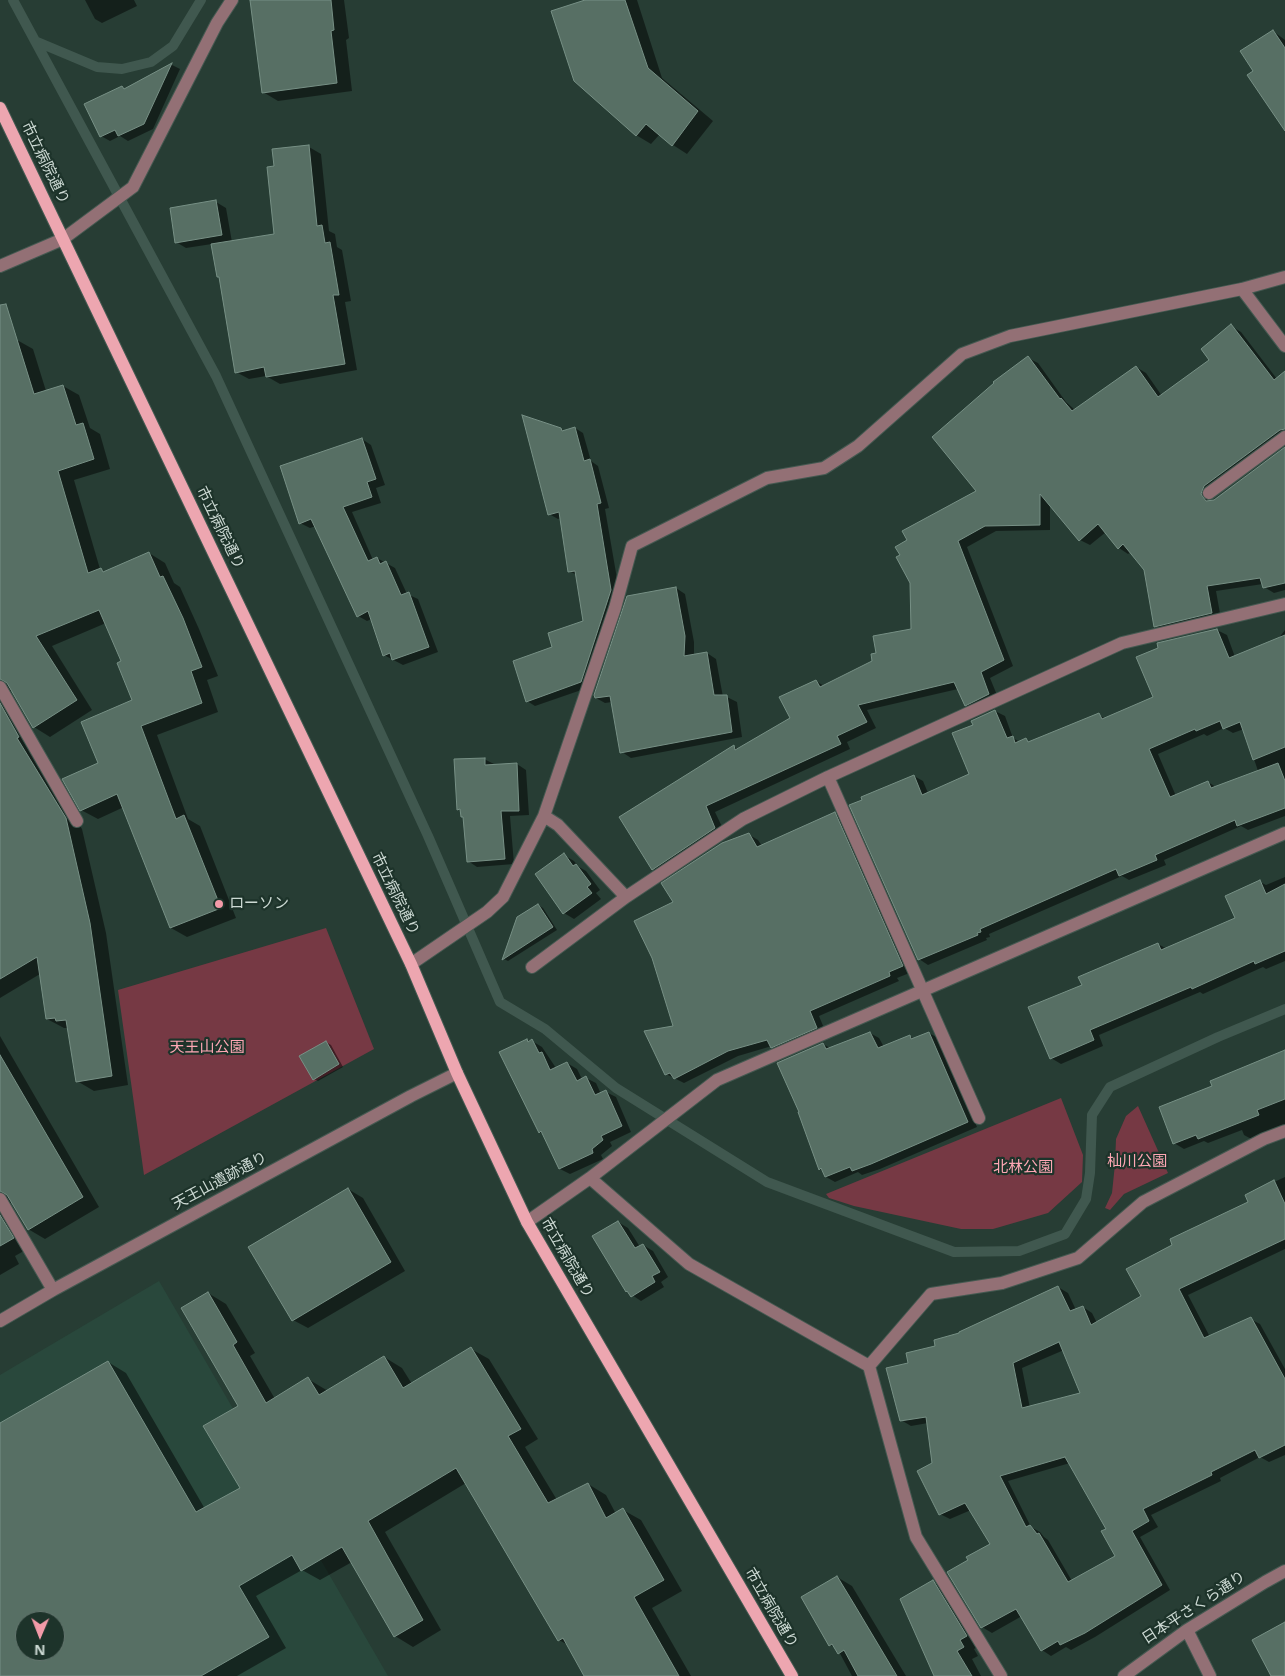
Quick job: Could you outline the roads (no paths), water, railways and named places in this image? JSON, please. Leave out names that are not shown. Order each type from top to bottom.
[{"type":"main road","name":"市立病院通り","points":[[0,108],[411,964],[458,1073],[527,1222],[792,1676]]},
{"type":"street","points":[[0,266],[63,238],[133,187],[217,23],[232,0]]},
{"type":"street","points":[[411,964],[487,912],[503,897],[544,816],[615,608],[632,546],[767,478],[824,468],[858,446],[962,354],[1010,336],[1242,289],[1285,276]]},
{"type":"street","points":[[1242,289],[1285,346]]},
{"type":"street","points":[[1209,493],[1285,436]]},
{"type":"street","points":[[532,967],[626,897],[743,819],[828,778],[1122,643],[1285,604]]},
{"type":"street","points":[[0,687],[77,821]]},
{"type":"street","points":[[828,778],[979,1118]]},
{"type":"street","points":[[544,816],[558,824],[626,897]]},
{"type":"street","points":[[527,1222],[590,1178],[717,1080],[1285,834]]},
{"type":"street","name":"天王山遺跡通り","points":[[0,1322],[53,1290],[411,1096],[458,1073]]},
{"type":"street","points":[[869,1366],[931,1294],[1002,1283],[1078,1258],[1143,1202],[1264,1139],[1285,1131]]},
{"type":"street","points":[[590,1178],[688,1264],[869,1366],[916,1537],[1001,1676]]},
{"type":"street","points":[[0,1199],[53,1290]]},
{"type":"street","name":"日本平さくら通り","points":[[1124,1676],[1187,1630],[1285,1571]]},
{"type":"street","points":[[1187,1630],[1210,1676]]},
{"type":"waterway","points":[[13,0],[216,376],[428,836],[500,1002],[545,1029],[616,1088],[767,1182],[954,1252],[1019,1251],[1065,1234],[1086,1199],[1090,1173],[1092,1115],[1110,1087],[1218,1037],[1285,1009]]},
{"type":"waterway","points":[[35,41],[97,67],[122,69],[151,62],[173,46],[201,0]]},
{"type":"place","name":"ローソン","points":[[219,904]]},
{"type":"park label","name":"天王山公園","points":[[207,1048]]},
{"type":"park label","name":"杣川公園","points":[[1137,1162]]},
{"type":"park label","name":"北林公園","points":[[1023,1168]]}]
